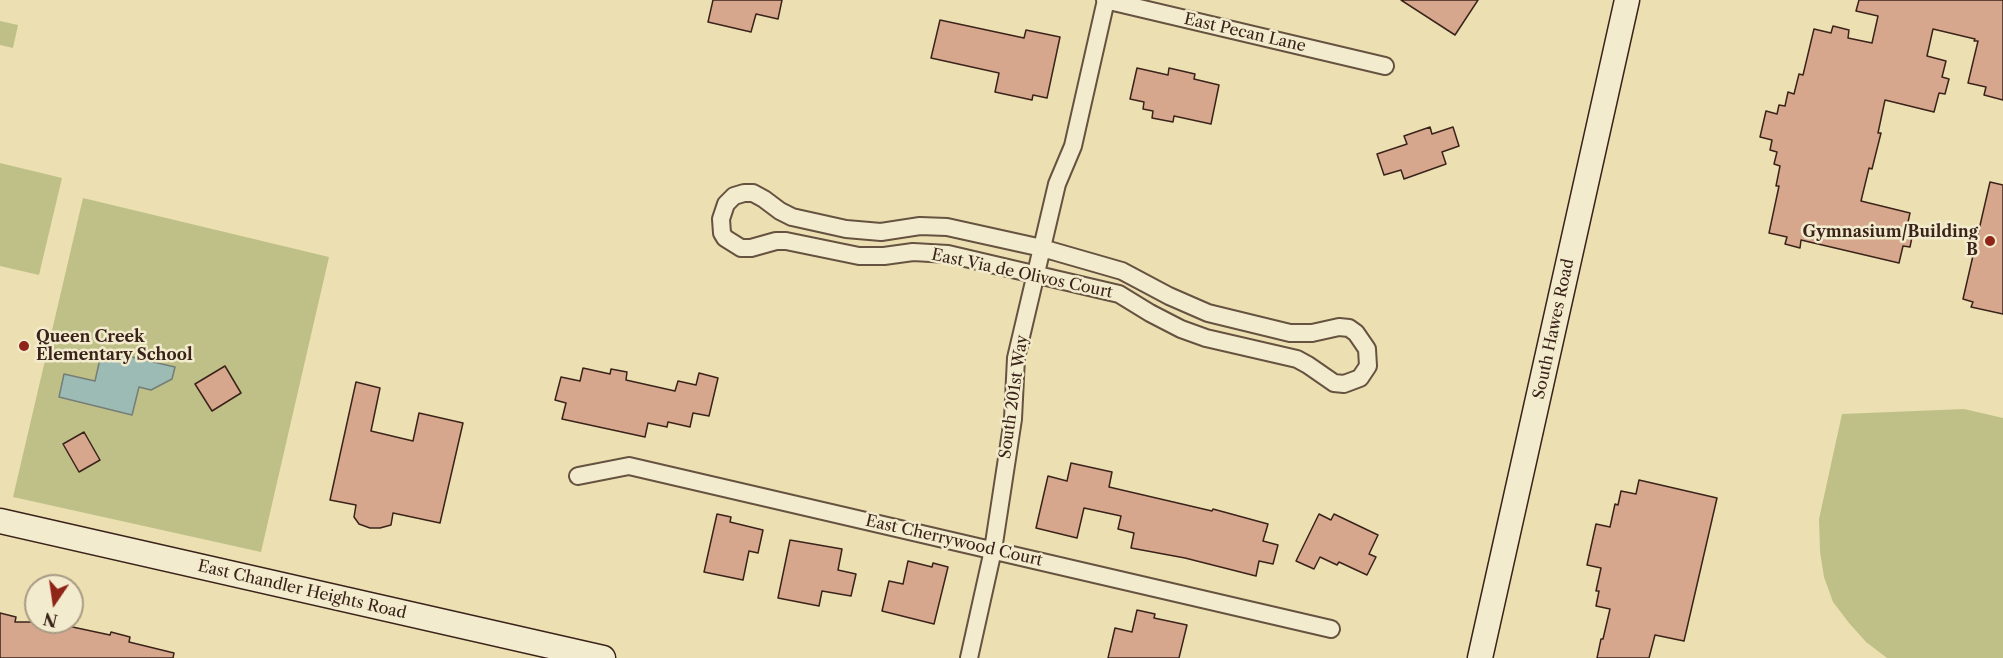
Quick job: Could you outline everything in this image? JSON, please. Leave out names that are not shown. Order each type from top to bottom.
[{"type":"main road","name":"South Hawes Road","points":[[1480,658],[1627,0]]},
{"type":"main road","name":"East Chandler Heights Road","points":[[0,521],[603,658]]},
{"type":"street","name":"East Pecan Lane","points":[[1106,0],[1385,66]]},
{"type":"street","name":"South 201st Way","points":[[969,658],[993,550],[1013,419],[1016,358],[1057,184],[1073,146],[1106,0]]},
{"type":"street","name":"East Via de Olivos Court","points":[[753,193],[792,217],[846,229],[881,232],[920,226],[947,227],[1042,248],[1127,273],[1194,308],[1300,334],[1340,327],[1349,328],[1356,333],[1367,349],[1368,366],[1360,378],[1344,384],[1334,383],[1303,362],[1287,356],[1206,338],[1180,329],[1119,294],[937,252],[859,256],[786,241],[741,248],[725,238],[722,233],[721,219],[726,204],[734,196],[753,193]]},
{"type":"street","points":[[881,232],[885,256]]},
{"type":"street","points":[[1119,294],[1127,273]]},
{"type":"street","points":[[1266,351],[1271,328]]},
{"type":"street","name":"East Cherrywood Court","points":[[578,476],[629,466],[1331,629]]},
{"type":"green space","points":[[0,21],[18,25],[13,48],[0,45]]},
{"type":"green space","points":[[0,163],[62,178],[39,275],[0,266]]},
{"type":"green space","points":[[83,198],[329,257],[261,552],[13,497]]},
{"type":"green space","points":[[1964,409],[2003,418],[2003,658],[1887,658],[1866,642],[1849,623],[1833,602],[1824,577],[1820,552],[1819,519],[1842,414]]},
{"type":"water","points":[[102,350],[175,367],[172,379],[151,390],[139,387],[132,415],[59,397],[64,374],[95,381]]},
{"type":"building","points":[[713,0],[782,0],[778,19],[756,14],[751,32],[708,22]]},
{"type":"building","points":[[1401,0],[1478,0],[1455,35]]},
{"type":"building","points":[[1859,0],[2003,0],[2003,100],[1984,95],[1986,87],[1968,83],[1978,41],[1933,29],[1927,56],[1946,61],[1942,77],[1949,79],[1945,94],[1939,93],[1934,112],[1885,100],[1878,133],[1881,133],[1861,201],[1910,213],[1906,231],[1913,232],[1910,247],[1903,246],[1899,263],[1801,240],[1800,248],[1785,244],[1787,237],[1769,233],[1779,186],[1776,186],[1780,166],[1774,164],[1777,152],[1770,150],[1772,140],[1760,137],[1766,111],[1777,114],[1779,105],[1785,106],[1788,92],[1794,94],[1799,74],[1803,75],[1814,29],[1831,33],[1833,26],[1849,30],[1848,38],[1872,43],[1878,16],[1856,11]]},
{"type":"building","points":[[940,20],[1024,38],[1026,30],[1060,37],[1047,98],[1033,95],[1032,100],[995,92],[999,73],[931,58]]},
{"type":"building","points":[[1137,68],[1168,75],[1169,68],[1195,74],[1194,79],[1219,85],[1211,124],[1174,116],[1173,122],[1152,118],[1153,111],[1143,109],[1144,102],[1130,99]]},
{"type":"building","points":[[1430,127],[1432,134],[1453,127],[1459,146],[1442,152],[1446,164],[1404,179],[1401,170],[1384,175],[1377,154],[1407,144],[1404,136]]},
{"type":"building","name":"Gymnasium/Building B","points":[[1990,182],[2003,185],[2003,314],[1971,307],[1973,302],[1963,299]]},
{"type":"building","points":[[225,366],[241,393],[212,411],[195,384]]},
{"type":"building","points":[[583,368],[610,374],[611,369],[627,372],[626,380],[675,391],[678,381],[696,385],[699,373],[718,378],[709,416],[693,413],[690,427],[668,422],[667,427],[648,423],[645,437],[562,419],[566,403],[555,400],[561,377],[580,381]]},
{"type":"building","points":[[356,382],[380,388],[371,431],[413,441],[419,413],[463,423],[440,523],[393,513],[391,525],[370,528],[359,524],[354,517],[356,505],[330,500]]},
{"type":"building","points":[[84,432],[100,460],[79,472],[63,444]]},
{"type":"building","points":[[1071,463],[1112,472],[1109,487],[1212,511],[1213,509],[1268,524],[1263,541],[1278,545],[1273,564],[1259,561],[1256,576],[1185,558],[1131,548],[1134,533],[1118,529],[1121,516],[1084,508],[1077,538],[1036,528],[1048,476],[1067,481]]},
{"type":"building","points":[[1639,480],[1717,498],[1684,641],[1655,635],[1649,658],[1597,658],[1610,609],[1596,606],[1599,591],[1596,591],[1601,568],[1587,565],[1596,524],[1610,527],[1615,504],[1618,505],[1621,491],[1636,494]]},
{"type":"building","points":[[717,514],[731,517],[730,522],[763,530],[758,553],[749,551],[743,580],[704,572]]},
{"type":"building","points":[[1319,514],[1331,520],[1334,514],[1378,535],[1369,554],[1376,557],[1367,575],[1339,562],[1337,565],[1320,557],[1314,569],[1296,561]]},
{"type":"building","points":[[790,540],[842,549],[838,570],[856,574],[851,596],[822,591],[819,606],[778,598]]},
{"type":"building","points":[[908,561],[932,567],[933,563],[948,567],[934,624],[882,611],[889,581],[903,584]]},
{"type":"building","points":[[1137,610],[1155,614],[1154,618],[1187,625],[1179,658],[1108,658],[1115,628],[1132,632]]},
{"type":"building","points":[[0,613],[16,617],[15,622],[24,622],[24,634],[84,634],[84,629],[110,635],[111,632],[130,637],[129,642],[174,653],[173,658],[0,658]]},
{"type":"place","name":"Gymnasium/Building B","points":[[1990,241]]},
{"type":"place","name":"Queen Creek Elementary School","points":[[24,346]]}]
